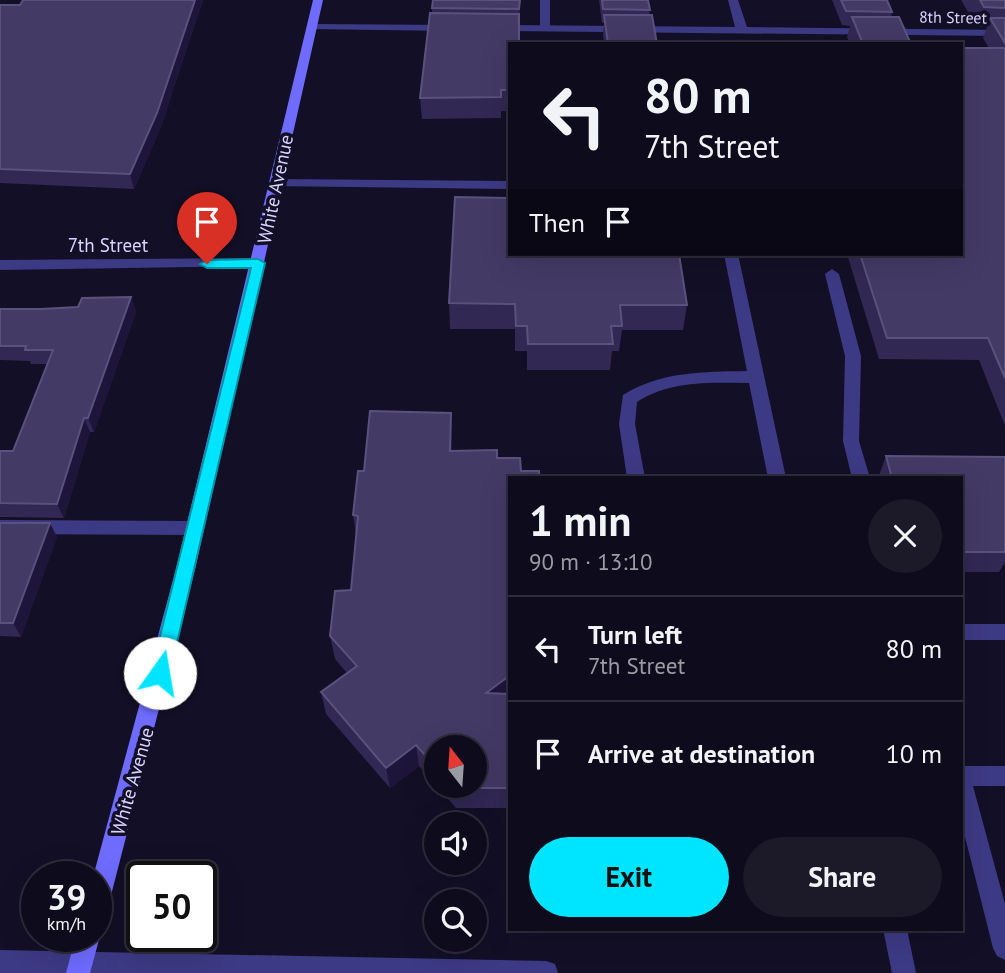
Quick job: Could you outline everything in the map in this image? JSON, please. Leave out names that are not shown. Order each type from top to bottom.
[{"type":"main road","name":"White Avenue","points":[[109,861],[149,722],[194,528],[234,375],[318,0]]},
{"type":"street","points":[[545,0],[546,29]]},
{"type":"street","points":[[733,0],[742,30]]},
{"type":"street","points":[[312,27],[464,28]]},
{"type":"street","name":"8th Street","points":[[477,28],[1005,33]]},
{"type":"street","points":[[276,183],[508,185]]},
{"type":"street","points":[[732,256],[776,476]]},
{"type":"street","name":"7th Street","points":[[0,265],[258,263]]},
{"type":"street","points":[[832,274],[853,356],[851,441],[860,476]]},
{"type":"street","points":[[636,476],[627,424],[629,399],[644,388],[678,378],[756,377]]},
{"type":"street","points":[[0,527],[194,528]]},
{"type":"street","points":[[963,632],[1005,632]]},
{"type":"street","points":[[963,778],[1005,776]]},
{"type":"street","points":[[963,786],[1005,947]]},
{"type":"street","points":[[895,931],[904,973]]},
{"type":"street","points":[[0,962],[79,968],[547,973]]},
{"type":"building","points":[[23,0],[195,0],[157,113],[130,174],[0,169],[0,5],[20,5]]},
{"type":"building","points":[[433,0],[520,0],[519,9],[432,8]]},
{"type":"building","points":[[602,0],[648,0],[650,10],[603,9]]},
{"type":"building","points":[[841,0],[887,0],[892,12],[846,11]]},
{"type":"building","points":[[980,0],[1005,0],[1005,8],[984,7]]},
{"type":"building","points":[[430,13],[519,14],[519,42],[508,42],[508,90],[501,90],[501,97],[420,98]]},
{"type":"building","points":[[604,15],[652,15],[657,42],[608,42]]},
{"type":"building","points":[[852,17],[899,17],[910,42],[862,42]]},
{"type":"building","points":[[990,18],[1005,18],[1005,43]]},
{"type":"building","points":[[963,48],[1005,48],[1005,378],[988,338],[887,338],[861,256],[963,256]]},
{"type":"building","points":[[455,197],[508,198],[508,256],[679,256],[687,305],[620,305],[622,326],[611,326],[613,344],[528,344],[527,326],[516,326],[515,304],[449,303]]},
{"type":"building","points":[[131,297],[88,418],[84,418],[57,504],[0,503],[0,451],[13,451],[53,350],[25,350],[26,346],[0,346],[0,309],[78,307],[82,298]]},
{"type":"building","points":[[370,411],[451,413],[450,451],[497,450],[497,458],[520,458],[521,471],[539,471],[539,476],[508,476],[508,677],[486,693],[508,694],[508,788],[487,788],[487,735],[424,735],[424,754],[416,745],[386,768],[321,692],[357,666],[330,636],[335,591],[351,590],[358,516],[353,515],[358,471],[364,471]]},
{"type":"building","points":[[886,456],[1005,457],[1005,552],[963,552],[963,476],[891,476]]},
{"type":"building","points":[[0,523],[50,523],[13,623],[0,623]]},
{"type":"route","points":[[160,673],[234,375],[258,263],[207,264]]}]
